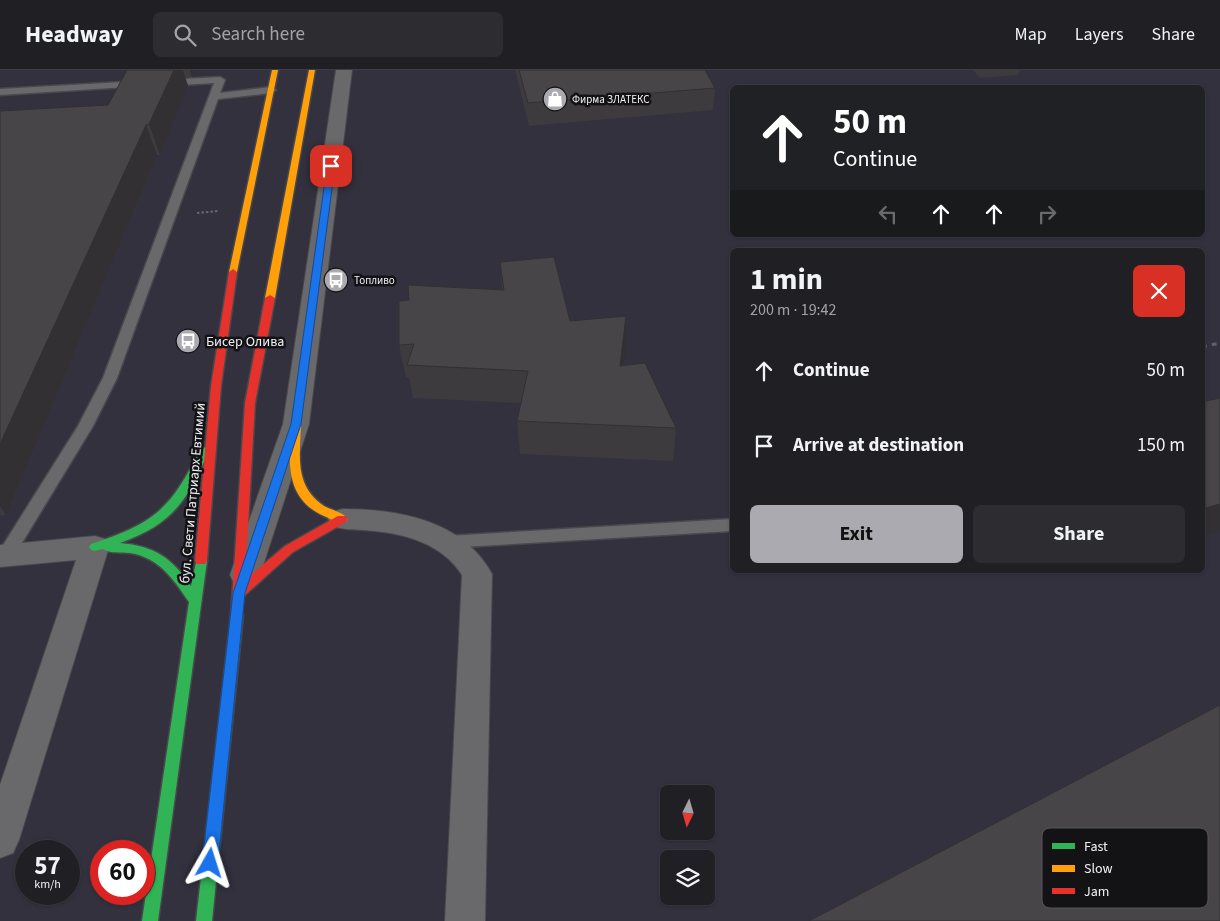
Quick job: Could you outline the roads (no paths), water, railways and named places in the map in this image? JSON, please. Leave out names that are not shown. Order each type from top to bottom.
[{"type":"main road","name":"бул. Свети Патриарх Евтимий","points":[[150,921],[206,527],[211,433],[227,311],[244,209],[275,70]]},
{"type":"main road","points":[[204,921],[239,593],[250,403],[312,70]]},
{"type":"main road","points":[[296,424],[296,472],[300,489],[308,502],[342,519]]},
{"type":"main road","points":[[95,547],[145,530],[164,518],[193,479],[211,433]]},
{"type":"main road","points":[[239,593],[290,549],[342,519]]},
{"type":"main road","points":[[95,547],[126,547],[153,552],[170,564],[196,603]]},
{"type":"street","points":[[239,593],[296,424],[344,70]]},
{"type":"street","points":[[342,519],[362,518],[428,532],[447,542],[464,556],[477,574],[465,921]]},
{"type":"street","points":[[0,840],[95,547],[3,556]]},
{"type":"lane","points":[[0,92],[220,80],[168,215],[110,378],[86,426],[3,556]]},
{"type":"lane","points":[[214,97],[271,90]]},
{"type":"lane","points":[[447,542],[730,525]]},
{"type":"railway","points":[[1205,346],[1220,343]]},
{"type":"place","name":"Фирма ЗЛАТЕКС","points":[[555,99]]},
{"type":"place","name":"Топливо","points":[[336,280]]},
{"type":"place","name":"Бисер Олива","points":[[188,341]]}]
